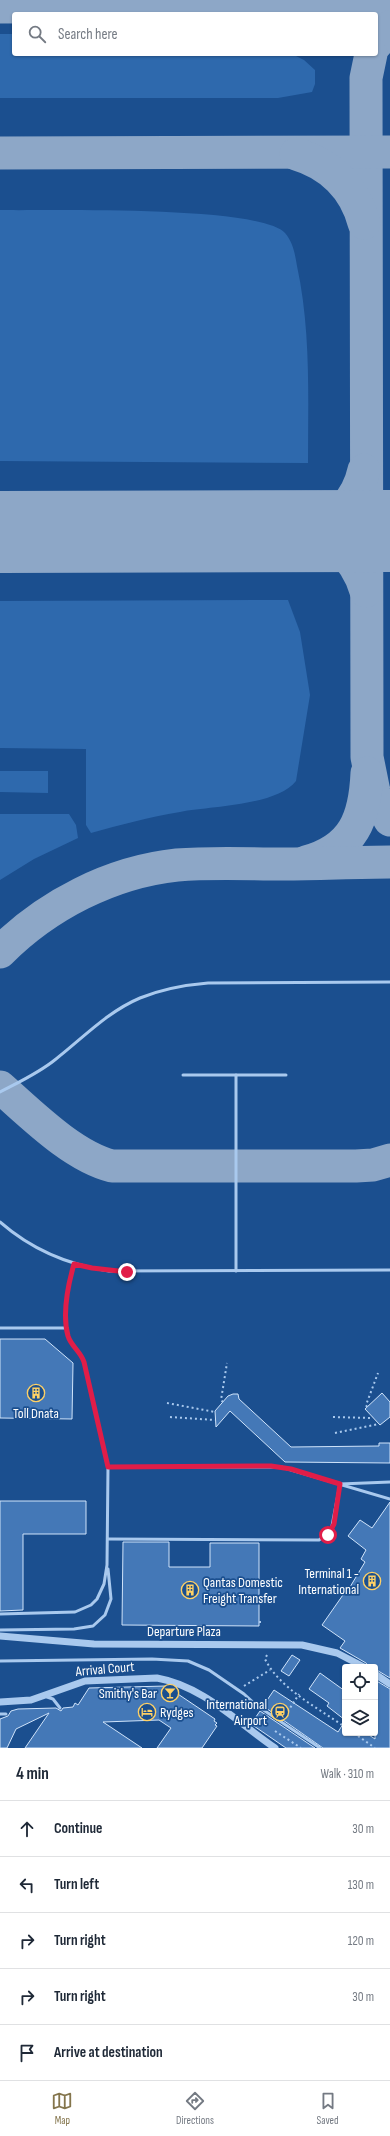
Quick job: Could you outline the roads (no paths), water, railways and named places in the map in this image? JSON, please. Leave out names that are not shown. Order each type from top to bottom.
[{"type":"street","name":"Departure Plaza","points":[[0,1636],[94,1644],[302,1645],[337,1653],[358,1664]]},
{"type":"street","points":[[378,1676],[390,1684]]},
{"type":"street","name":"Arrival Court","points":[[0,1702],[19,1701],[41,1697],[85,1681],[157,1678],[185,1685],[210,1701],[275,1748]]},
{"type":"lane","points":[[0,1092],[33,1075],[55,1060],[99,1022],[139,998],[159,991],[182,985],[208,983],[390,982]]},
{"type":"lane","points":[[183,1075],[286,1075]]},
{"type":"lane","points":[[236,1075],[236,1271]]},
{"type":"lane","points":[[0,1222],[36,1248],[74,1264],[92,1268],[127,1272],[390,1270]]},
{"type":"lane","points":[[0,1630],[74,1629],[93,1626],[105,1615],[111,1599],[107,1565],[108,1467],[84,1362],[82,1356],[71,1341],[67,1328],[67,1289],[74,1264]]},
{"type":"lane","points":[[0,1328],[67,1328]]},
{"type":"lane","points":[[108,1467],[271,1466],[286,1468],[390,1499]]},
{"type":"lane","points":[[340,1484],[390,1482]]},
{"type":"lane","points":[[108,1539],[319,1540],[332,1531],[340,1484]]},
{"type":"lane","points":[[0,1614],[68,1612],[91,1605],[101,1592],[107,1565]]},
{"type":"lane","points":[[0,1661],[152,1659],[188,1661],[200,1665],[240,1692],[256,1705]]},
{"type":"lane","points":[[41,1697],[50,1697],[60,1708]]},
{"type":"lane","name":"Arrival Court","points":[[210,1701],[225,1704],[248,1703],[256,1705],[320,1748]]},
{"type":"lane","points":[[0,1714],[6,1714]]},
{"type":"place","name":"Toll Dnata","points":[[36,1393]]},
{"type":"place","name":"Terminal 1 - International","points":[[372,1581]]},
{"type":"place","name":"Qantas Domestic Freight Transfer","points":[[190,1590]]},
{"type":"place","name":"Smithy's Bar","points":[[170,1693]]},
{"type":"place","name":"Rydges","points":[[147,1712]]},
{"type":"place","name":"International Airport","points":[[280,1712]]}]
